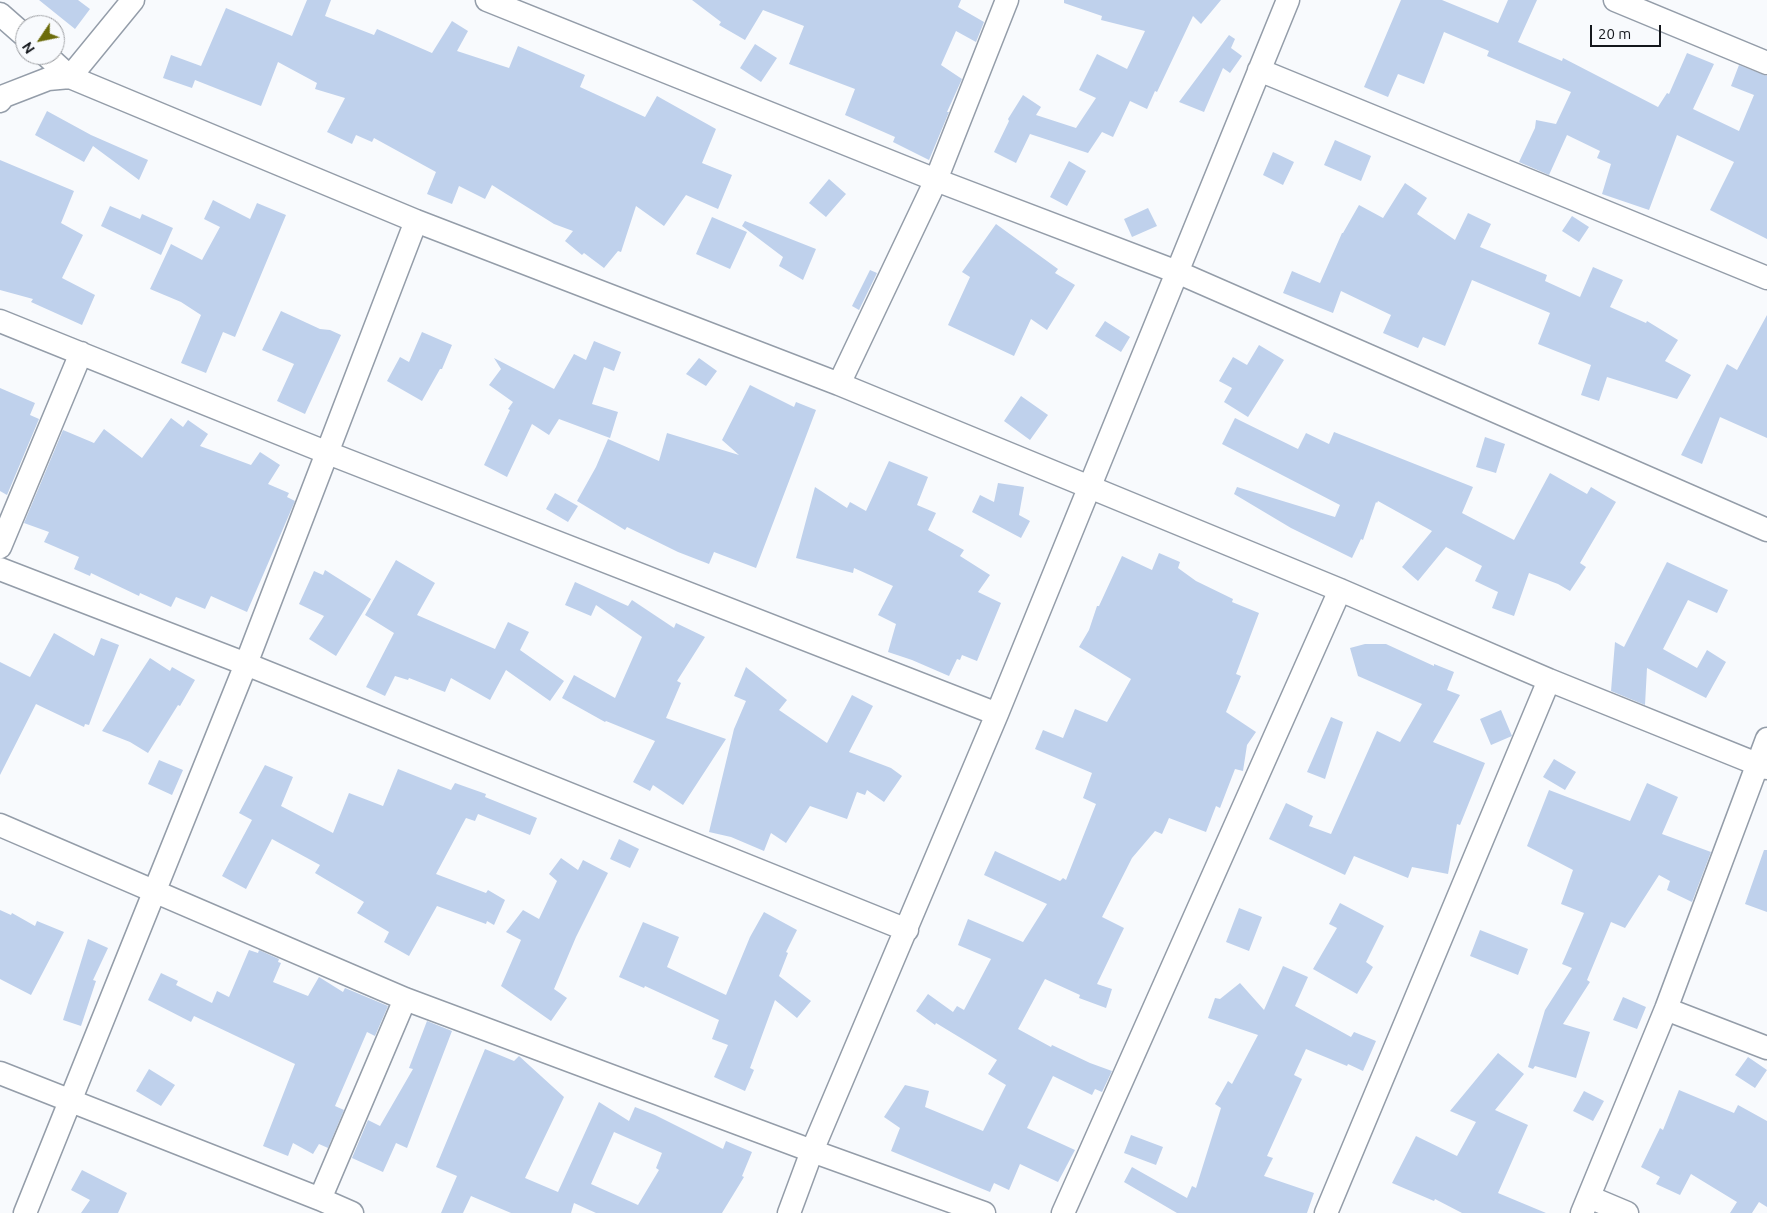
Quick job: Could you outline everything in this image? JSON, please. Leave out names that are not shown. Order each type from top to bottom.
[{"type":"street","points":[[1,97],[48,79],[70,76],[133,0]]},
{"type":"street","points":[[487,0],[936,180],[1177,272],[1767,530]]},
{"type":"street","points":[[839,384],[936,180],[1006,0]]},
{"type":"street","points":[[789,1213],[812,1151],[997,714],[1288,0]]},
{"type":"street","points":[[1615,0],[1767,63]]},
{"type":"street","points":[[0,14],[15,27]]},
{"type":"street","points":[[57,65],[70,76],[416,221],[839,384],[1090,486],[1550,680],[1762,766]]},
{"type":"street","points":[[1259,70],[1767,278]]},
{"type":"street","points":[[24,1213],[246,664],[416,221]]},
{"type":"street","points":[[0,321],[328,453],[997,714]]},
{"type":"street","points":[[0,547],[81,354]]},
{"type":"street","points":[[0,569],[246,664],[906,930]]},
{"type":"street","points":[[1063,1213],[1340,590]]},
{"type":"street","points":[[1326,1213],[1550,680]]},
{"type":"street","points":[[1627,1213],[1585,1205],[1666,1009],[1762,766],[1767,739]]},
{"type":"street","points":[[0,825],[405,999],[984,1213]]},
{"type":"street","points":[[320,1198],[405,999]]},
{"type":"street","points":[[1666,1009],[1767,1048]]},
{"type":"street","points":[[0,1073],[320,1198],[352,1213]]},
{"type":"building","points":[[39,0],[78,0],[90,9],[75,29],[65,21],[65,15],[58,15]]},
{"type":"building","points":[[307,0],[331,0],[325,16],[374,35],[377,29],[432,53],[452,21],[468,31],[457,51],[509,68],[518,46],[585,75],[580,87],[645,117],[657,96],[716,129],[702,163],[732,175],[718,209],[686,195],[664,226],[636,206],[621,252],[618,251],[604,268],[584,253],[582,255],[565,241],[573,231],[554,224],[492,185],[485,199],[459,186],[452,204],[427,194],[436,172],[374,138],[372,142],[356,135],[352,144],[327,132],[345,98],[315,89],[317,83],[278,62],[261,106],[195,80],[192,88],[163,78],[171,55],[201,66],[198,73],[226,8],[292,36]]},
{"type":"building","points":[[692,0],[961,0],[958,7],[984,22],[976,42],[956,31],[941,65],[962,79],[929,160],[893,142],[895,137],[845,115],[855,89],[789,64],[804,26],[763,10],[745,40],[719,25],[721,22]]},
{"type":"building","points":[[1064,0],[1221,0],[1201,24],[1193,16],[1147,109],[1130,101],[1113,137],[1102,132],[1088,153],[1030,134],[1016,163],[994,152],[1009,121],[1008,119],[1023,95],[1041,107],[1036,115],[1076,128],[1096,98],[1079,90],[1097,54],[1127,69],[1145,31],[1101,20],[1102,16],[1064,3]]},
{"type":"building","points":[[1401,0],[1442,0],[1498,23],[1508,0],[1537,0],[1518,42],[1562,61],[1563,58],[1658,107],[1667,93],[1669,94],[1687,53],[1714,64],[1693,109],[1739,131],[1754,95],[1731,86],[1739,65],[1767,76],[1767,239],[1710,210],[1734,162],[1677,135],[1649,210],[1602,194],[1611,164],[1597,158],[1600,151],[1567,135],[1549,175],[1519,162],[1535,128],[1536,120],[1556,124],[1571,92],[1487,56],[1489,51],[1444,32],[1424,84],[1398,74],[1388,97],[1364,87]]},
{"type":"building","points":[[1229,35],[1235,39],[1231,48],[1242,56],[1230,73],[1223,68],[1204,112],[1179,102]]},
{"type":"building","points":[[755,44],[777,58],[761,82],[740,68]]},
{"type":"building","points":[[47,111],[91,135],[148,160],[139,180],[93,146],[84,162],[35,135]]},
{"type":"building","points":[[1335,140],[1371,156],[1361,181],[1324,165]]},
{"type":"building","points":[[1273,152],[1294,162],[1283,185],[1263,175]]},
{"type":"building","points":[[0,160],[74,191],[61,223],[83,235],[62,278],[95,295],[82,325],[31,302],[33,299],[0,290]]},
{"type":"building","points":[[1069,161],[1086,171],[1067,206],[1050,197]]},
{"type":"building","points":[[829,179],[846,194],[826,217],[809,203]]},
{"type":"building","points":[[1405,183],[1427,198],[1417,214],[1455,240],[1468,213],[1491,224],[1480,247],[1547,275],[1545,281],[1580,297],[1593,267],[1623,280],[1610,307],[1646,323],[1647,321],[1678,340],[1665,361],[1691,375],[1677,399],[1607,377],[1599,401],[1581,395],[1591,365],[1538,344],[1550,313],[1472,280],[1445,346],[1423,337],[1418,348],[1383,333],[1391,315],[1341,291],[1333,313],[1283,293],[1292,271],[1320,283],[1342,233],[1359,205],[1383,218]]},
{"type":"building","points":[[213,200],[250,219],[257,203],[286,215],[235,337],[223,332],[206,373],[181,363],[201,315],[181,302],[150,289],[171,244],[202,260],[220,227],[204,219]]},
{"type":"building","points":[[110,206],[140,219],[142,214],[173,228],[161,255],[101,226]]},
{"type":"building","points":[[1148,208],[1157,226],[1132,237],[1124,219]]},
{"type":"building","points":[[1572,216],[1589,227],[1579,242],[1562,231]]},
{"type":"building","points":[[712,217],[747,232],[730,269],[696,254]]},
{"type":"building","points":[[745,221],[816,249],[803,280],[779,266],[783,257],[742,226]]},
{"type":"building","points":[[996,224],[1058,269],[1055,273],[1075,285],[1047,330],[1031,319],[1014,356],[948,325],[970,277],[962,272]]},
{"type":"building","points":[[870,270],[877,273],[859,310],[852,306]]},
{"type":"building","points":[[281,311],[320,329],[330,330],[341,335],[305,414],[277,401],[294,364],[262,350]]},
{"type":"building","points":[[1767,315],[1767,438],[1720,417],[1702,464],[1681,455],[1727,364],[1737,370]]},
{"type":"building","points":[[1105,321],[1130,337],[1121,352],[1095,336]]},
{"type":"building","points":[[422,332],[452,345],[442,369],[440,369],[422,401],[387,381],[400,357],[409,362]]},
{"type":"building","points":[[594,341],[621,352],[614,371],[604,367],[592,404],[618,412],[610,438],[559,419],[549,435],[532,424],[507,477],[484,465],[510,410],[508,409],[513,402],[489,385],[501,369],[494,358],[554,389],[574,354],[586,360]]},
{"type":"building","points":[[1259,345],[1284,360],[1248,417],[1224,402],[1232,388],[1219,381],[1233,357],[1247,365]]},
{"type":"building","points":[[699,358],[717,371],[706,386],[686,374]]},
{"type":"building","points":[[750,385],[794,407],[796,402],[816,410],[756,568],[714,552],[709,564],[678,552],[627,527],[625,530],[577,501],[596,467],[608,439],[659,461],[667,433],[739,455],[722,440]]},
{"type":"building","points":[[0,388],[35,403],[30,415],[39,419],[7,495],[0,491]]},
{"type":"building","points":[[1021,396],[1048,415],[1030,440],[1004,421]]},
{"type":"building","points":[[171,418],[183,427],[188,420],[208,434],[200,446],[251,465],[260,452],[280,465],[268,484],[289,493],[287,497],[295,501],[247,612],[211,596],[205,609],[176,597],[171,607],[140,593],[139,596],[91,573],[90,576],[74,569],[79,557],[44,542],[49,532],[24,523],[63,430],[94,443],[104,429],[142,458]]},
{"type":"building","points":[[1235,418],[1298,449],[1306,433],[1329,444],[1334,432],[1473,487],[1462,513],[1514,540],[1550,473],[1587,494],[1591,487],[1616,502],[1580,563],[1586,567],[1570,591],[1558,584],[1529,573],[1514,616],[1492,608],[1498,592],[1475,581],[1482,566],[1446,547],[1418,581],[1402,567],[1432,531],[1378,501],[1376,502],[1363,540],[1361,539],[1352,558],[1291,528],[1234,494],[1237,487],[1335,517],[1340,505],[1222,444]]},
{"type":"building","points":[[1485,437],[1505,444],[1496,473],[1476,467]]},
{"type":"building","points":[[889,461],[928,477],[917,505],[936,513],[928,530],[964,550],[960,556],[990,575],[978,592],[1001,603],[977,661],[962,655],[960,660],[957,659],[949,676],[888,652],[896,624],[878,615],[893,586],[854,568],[853,573],[796,558],[815,487],[847,508],[850,502],[866,511]]},
{"type":"building","points":[[998,483],[1024,487],[1019,515],[1030,521],[1021,538],[972,512],[980,495],[994,502]]},
{"type":"building","points":[[555,493],[578,506],[568,522],[546,509]]},
{"type":"building","points":[[1159,553],[1180,562],[1178,568],[1196,581],[1233,599],[1232,602],[1259,613],[1236,674],[1241,676],[1226,712],[1256,732],[1247,745],[1243,771],[1235,769],[1220,808],[1216,806],[1206,832],[1169,818],[1162,834],[1155,831],[1132,858],[1102,917],[1124,928],[1097,984],[1112,989],[1106,1008],[1079,998],[1080,995],[1045,979],[1018,1029],[1051,1047],[1052,1045],[1112,1071],[1102,1092],[1095,1089],[1092,1095],[1053,1076],[1027,1128],[1075,1150],[1058,1182],[1020,1164],[1009,1190],[994,1183],[990,1192],[891,1151],[900,1128],[884,1117],[905,1085],[929,1091],[925,1107],[983,1131],[1006,1085],[988,1074],[997,1060],[936,1023],[935,1025],[916,1011],[928,994],[953,1012],[957,1006],[964,1010],[991,959],[958,945],[968,919],[1023,942],[1047,904],[984,875],[995,851],[1060,881],[1063,878],[1066,880],[1096,804],[1083,798],[1092,773],[1035,749],[1043,730],[1063,738],[1075,709],[1107,722],[1131,679],[1079,647],[1089,630],[1097,606],[1099,606],[1122,556],[1152,570]]},
{"type":"building","points":[[396,560],[435,583],[417,615],[495,649],[508,622],[529,632],[520,650],[564,681],[550,701],[506,670],[490,700],[451,678],[445,692],[409,678],[408,680],[395,676],[385,696],[366,687],[394,633],[365,615]]},
{"type":"building","points":[[1667,562],[1728,590],[1717,613],[1688,600],[1663,649],[1697,668],[1707,650],[1726,662],[1706,698],[1647,668],[1645,705],[1611,691],[1615,642],[1624,647]]},
{"type":"building","points":[[325,570],[371,599],[336,656],[309,639],[324,616],[299,604],[314,571],[323,575]]},
{"type":"building","points":[[575,582],[628,606],[632,600],[674,628],[676,623],[705,637],[677,681],[681,683],[666,718],[726,739],[683,805],[653,785],[650,791],[633,782],[655,741],[605,722],[562,698],[574,675],[615,698],[642,637],[596,605],[591,616],[565,605]]},
{"type":"building","points":[[54,633],[94,656],[101,638],[119,645],[89,725],[85,724],[84,727],[36,704],[0,775],[0,662],[30,677]]},
{"type":"building","points":[[1365,644],[1386,644],[1434,666],[1434,664],[1454,672],[1447,690],[1460,695],[1433,742],[1485,763],[1460,825],[1457,824],[1448,874],[1412,867],[1408,878],[1354,856],[1345,875],[1269,839],[1286,803],[1313,816],[1309,826],[1331,834],[1377,731],[1400,742],[1422,704],[1358,676],[1350,648]]},
{"type":"building","points":[[150,658],[170,671],[172,667],[195,680],[148,753],[130,742],[102,731]]},
{"type":"building","points":[[746,667],[787,700],[779,710],[827,743],[852,695],[873,706],[849,752],[891,768],[902,776],[884,802],[867,790],[865,795],[857,792],[847,819],[810,806],[786,843],[771,833],[764,851],[731,837],[709,832],[734,729],[746,701],[734,696]]},
{"type":"building","points":[[1501,710],[1512,736],[1491,745],[1480,719]]},
{"type":"building","points":[[1331,717],[1343,722],[1325,779],[1307,772]]},
{"type":"building","points":[[1554,759],[1576,772],[1565,790],[1543,777]]},
{"type":"building","points":[[159,760],[183,770],[172,795],[148,784]]},
{"type":"building","points":[[265,765],[293,777],[281,806],[333,833],[349,793],[383,806],[398,769],[451,790],[455,783],[486,794],[485,797],[537,818],[530,835],[478,814],[475,821],[466,818],[436,874],[486,893],[488,890],[505,900],[494,925],[487,921],[486,924],[437,906],[409,956],[384,942],[389,932],[357,913],[364,902],[315,873],[320,865],[272,839],[246,889],[222,876],[252,820],[239,813]]},
{"type":"building","points":[[1647,783],[1678,797],[1662,834],[1711,852],[1692,902],[1667,890],[1670,881],[1659,875],[1625,928],[1611,922],[1587,980],[1590,982],[1563,1024],[1590,1032],[1576,1078],[1535,1066],[1533,1069],[1528,1067],[1545,1010],[1572,968],[1562,964],[1584,913],[1561,904],[1573,870],[1527,846],[1549,790],[1630,821]]},
{"type":"building","points":[[619,839],[639,849],[630,868],[610,859]]},
{"type":"building","points":[[1764,850],[1767,850],[1767,912],[1745,904]]},
{"type":"building","points":[[561,858],[578,870],[583,860],[608,873],[576,937],[554,989],[567,998],[551,1021],[501,986],[521,940],[506,932],[523,910],[539,919],[557,881],[549,874]]},
{"type":"building","points":[[1340,903],[1384,926],[1366,962],[1373,967],[1357,994],[1313,969],[1337,928],[1329,924]]},
{"type":"building","points":[[1239,908],[1262,917],[1249,951],[1226,942]]},
{"type":"building","points":[[0,910],[11,915],[12,913],[35,926],[37,921],[64,932],[31,995],[0,979]]},
{"type":"building","points":[[764,912],[797,930],[786,952],[788,953],[779,976],[811,1001],[797,1018],[775,1000],[750,1068],[754,1070],[745,1091],[714,1077],[728,1045],[712,1039],[719,1020],[645,986],[644,988],[619,977],[643,922],[679,937],[667,967],[726,995],[750,937]]},
{"type":"building","points":[[1480,930],[1528,949],[1518,975],[1470,956]]},
{"type":"building","points":[[88,939],[108,948],[93,980],[96,981],[81,1026],[63,1020]]},
{"type":"building","points":[[249,950],[258,953],[259,950],[279,959],[278,962],[281,963],[273,982],[308,996],[319,977],[343,992],[345,988],[388,1006],[375,1036],[367,1032],[335,1106],[344,1110],[328,1148],[319,1144],[313,1154],[293,1143],[288,1156],[263,1146],[295,1064],[194,1016],[191,1022],[148,1000],[161,973],[178,981],[176,985],[212,1003],[217,991],[229,997]]},
{"type":"building","points":[[1283,966],[1308,977],[1295,1006],[1351,1037],[1354,1032],[1376,1041],[1363,1071],[1306,1049],[1294,1075],[1302,1079],[1267,1156],[1273,1158],[1264,1176],[1314,1193],[1307,1213],[1177,1213],[1124,1182],[1132,1167],[1187,1198],[1192,1186],[1196,1188],[1221,1108],[1215,1104],[1228,1081],[1232,1084],[1258,1035],[1208,1018],[1215,998],[1220,999],[1240,983],[1264,1010]]},
{"type":"building","points":[[1623,997],[1646,1007],[1637,1029],[1613,1020]]},
{"type":"building","points":[[427,1021],[452,1031],[407,1148],[396,1143],[383,1172],[352,1158],[368,1120],[380,1126],[413,1069],[409,1068]]},
{"type":"building","points":[[485,1049],[514,1061],[519,1056],[564,1097],[525,1178],[558,1192],[599,1102],[629,1121],[635,1107],[723,1149],[726,1141],[752,1152],[742,1176],[744,1177],[722,1213],[596,1213],[574,1203],[571,1213],[511,1213],[471,1196],[463,1213],[441,1213],[457,1176],[436,1167]],"holes":[[[614,1132],[662,1153],[656,1168],[659,1170],[638,1205],[591,1184]]]},
{"type":"building","points":[[1498,1053],[1524,1074],[1495,1110],[1528,1125],[1498,1193],[1546,1213],[1462,1213],[1435,1199],[1434,1201],[1392,1183],[1416,1136],[1457,1156],[1476,1122],[1450,1111]]},
{"type":"building","points":[[1748,1057],[1767,1070],[1755,1088],[1735,1075]]},
{"type":"building","points":[[149,1069],[175,1085],[161,1106],[136,1091]]},
{"type":"building","points":[[1679,1090],[1734,1113],[1738,1105],[1767,1121],[1767,1207],[1759,1202],[1752,1213],[1730,1213],[1737,1202],[1691,1174],[1680,1195],[1656,1184],[1660,1177],[1641,1167],[1660,1128],[1663,1130]]},
{"type":"building","points":[[1584,1091],[1604,1101],[1593,1121],[1573,1111]]},
{"type":"building","points":[[1131,1135],[1163,1147],[1156,1165],[1124,1153]]},
{"type":"building","points":[[82,1170],[127,1193],[118,1213],[81,1213],[90,1200],[71,1190]]}]
